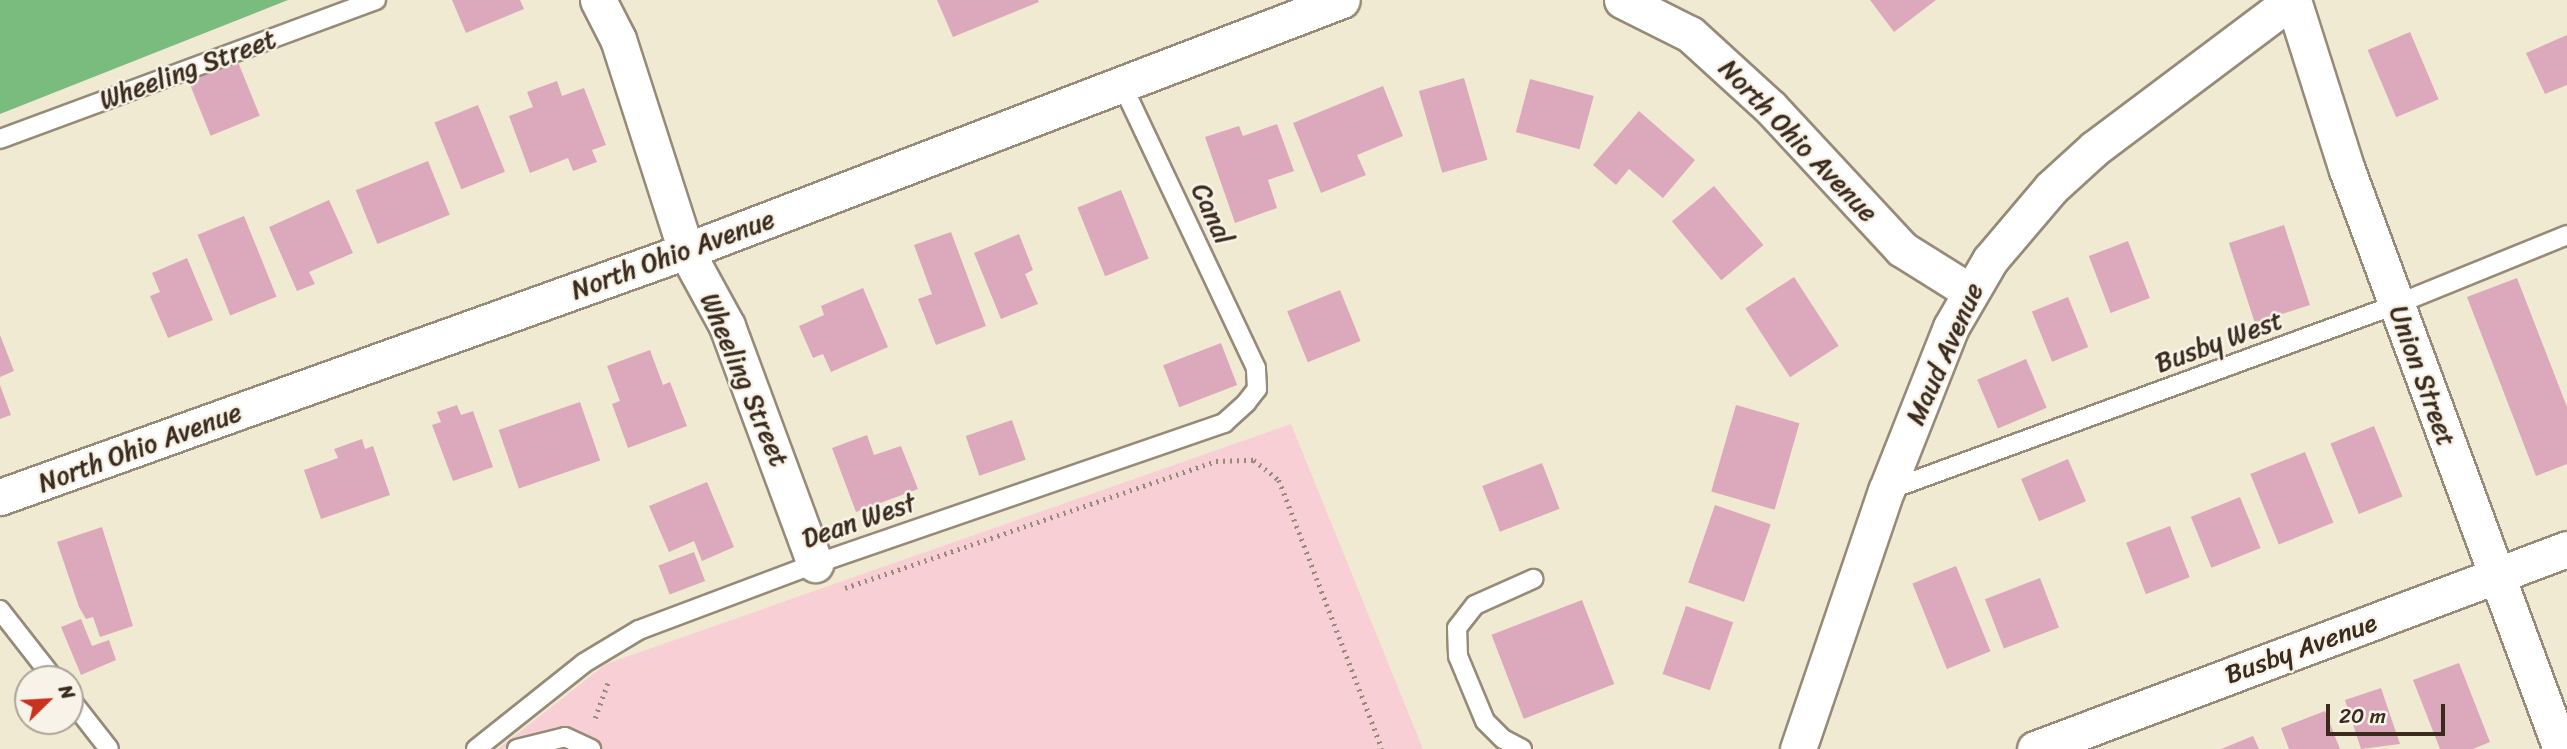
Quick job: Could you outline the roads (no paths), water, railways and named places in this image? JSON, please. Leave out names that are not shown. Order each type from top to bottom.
[{"type":"street","name":"Wheeling Street","points":[[598,0],[618,39],[686,251],[727,326],[815,564]]},
{"type":"street","name":"North Ohio Avenue","points":[[0,498],[686,251],[1342,0]]},
{"type":"street","name":"North Ohio Avenue","points":[[1622,0],[1690,34],[1771,108],[1902,249],[1969,291]]},
{"type":"street","name":"Maud Avenue","points":[[1798,749],[1886,491],[1969,291],[1990,260],[2068,172],[2293,0]]},
{"type":"street","name":"Union Street","points":[[2293,0],[2396,305],[2561,749]]},
{"type":"street","name":"Busby Avenue","points":[[2035,749],[2567,550]]},
{"type":"lane","name":"Wheeling Street","points":[[0,139],[376,0]]},
{"type":"lane","name":"Canal","points":[[1122,83],[1256,368]]},
{"type":"lane","name":"Busby West","points":[[1886,491],[2396,305],[2567,235]]},
{"type":"lane","name":"Dean West","points":[[476,749],[584,663],[639,630],[815,564],[1224,423],[1257,389],[1256,368]]},
{"type":"lane","points":[[1522,749],[1503,739],[1485,720],[1458,656],[1457,628],[1475,605],[1533,579]]},
{"type":"lane","points":[[0,610],[43,665]]},
{"type":"lane","points":[[84,717],[108,749]]},
{"type":"lane","points":[[517,749],[565,737],[591,749]]}]
